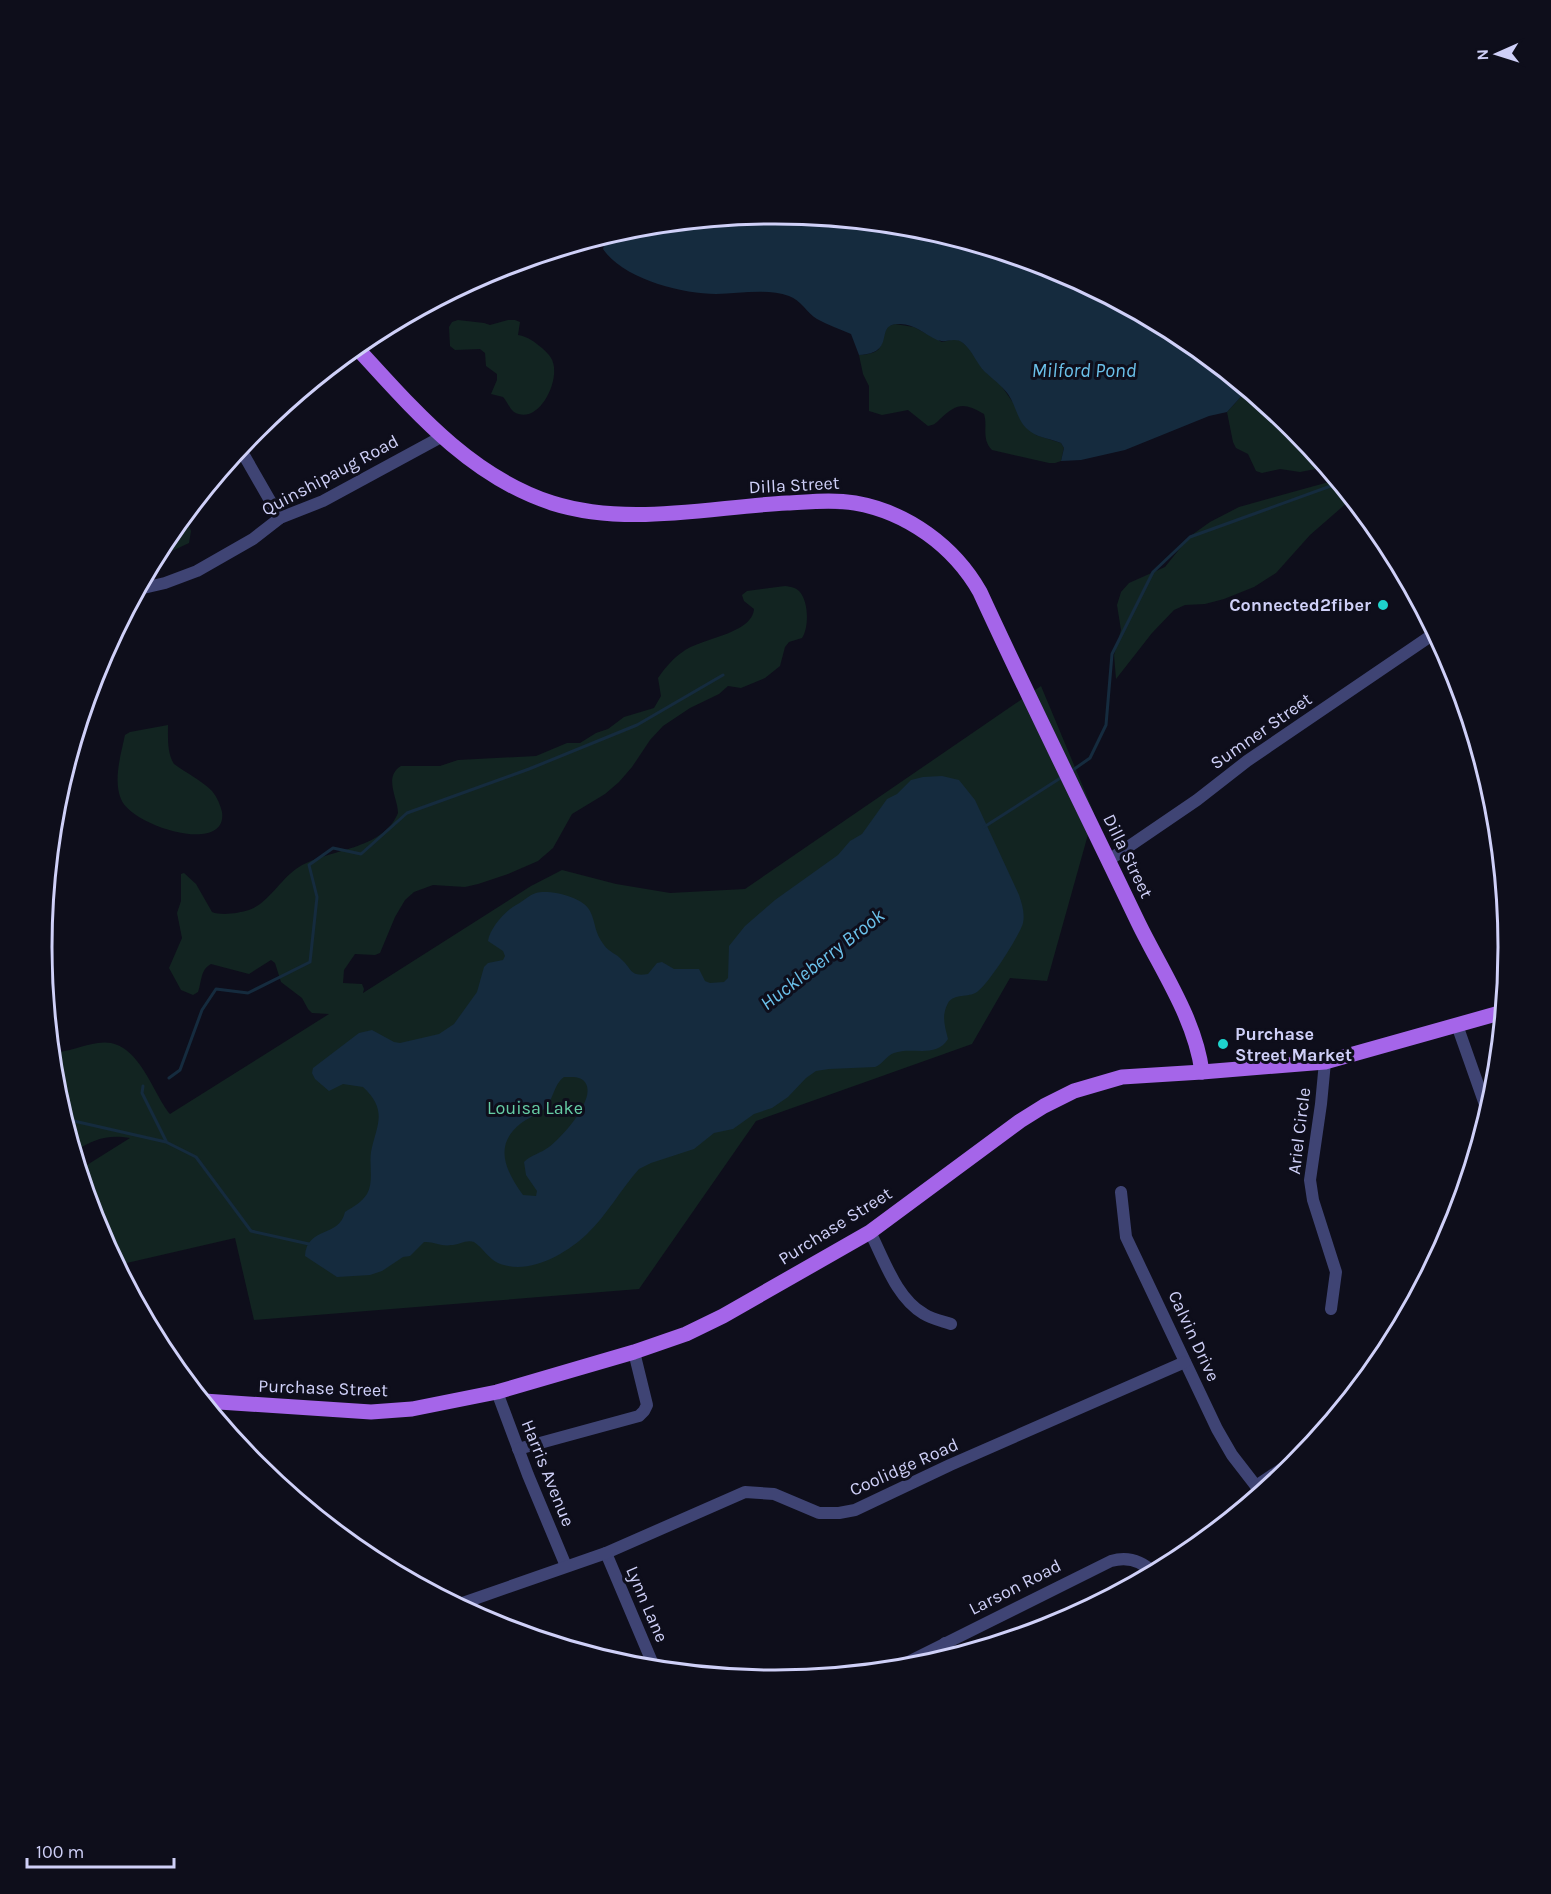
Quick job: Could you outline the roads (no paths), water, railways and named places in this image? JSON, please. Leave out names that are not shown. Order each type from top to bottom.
[{"type":"main road","name":"Dilla Street","points":[[363,354],[441,437],[460,452],[515,488],[554,503],[586,511],[661,514],[820,501],[853,503],[874,507],[895,515],[934,538],[971,576],[1196,1041],[1202,1072]]},
{"type":"main road","name":"Purchase Street","points":[[217,1405],[371,1412],[412,1409],[497,1392],[634,1352],[686,1334],[723,1316],[870,1232],[1020,1121],[1074,1091],[1122,1077],[1325,1062],[1495,1014]]},
{"type":"street","name":"Quinshipaug Road","points":[[148,587],[197,571],[253,539],[280,518],[322,501],[441,437]]},
{"type":"street","points":[[245,457],[280,518]]},
{"type":"street","name":"Sumner Street","points":[[1109,860],[1140,840],[1247,761],[1429,637]]},
{"type":"street","points":[[1458,1025],[1483,1098]]},
{"type":"street","name":"Ariel Circle","points":[[1325,1062],[1310,1180],[1313,1200],[1336,1272],[1331,1309]]},
{"type":"street","name":"Calvin Drive","points":[[1121,1192],[1126,1237],[1232,1455],[1256,1487]]},
{"type":"street","points":[[870,1232],[898,1287],[912,1304],[924,1314],[951,1324]]},
{"type":"street","points":[[518,1449],[639,1416],[644,1412],[646,1405],[634,1352]]},
{"type":"street","name":"Coolidge Road","points":[[469,1601],[606,1553],[729,1497],[745,1492],[774,1494],[819,1513],[855,1510],[950,1465],[1185,1362]]},
{"type":"street","name":"Harris Avenue","points":[[497,1392],[566,1566]]},
{"type":"street","name":"Lynn Lane","points":[[606,1553],[651,1659]]},
{"type":"street","name":"Larson Road","points":[[922,1655],[1111,1561],[1135,1560],[1146,1567]]},
{"type":"street","points":[[945,1643],[948,1648]]},
{"type":"water","name":"Milford Pond","points":[[776,224],[870,230],[917,238],[1008,262],[1095,299],[1177,346],[1242,395],[1227,412],[1209,416],[1125,450],[1081,460],[1061,461],[1064,448],[1061,443],[1038,436],[1026,428],[1008,394],[985,372],[960,341],[940,341],[910,326],[892,325],[887,328],[878,349],[859,355],[851,334],[817,319],[797,300],[789,296],[762,292],[716,294],[671,288],[624,269],[603,249],[604,245],[681,230]]},
{"type":"water","name":"Louisa Lake","points":[[942,776],[959,780],[975,800],[1019,895],[1023,912],[1021,929],[982,988],[970,995],[954,998],[948,1003],[944,1017],[948,1039],[943,1045],[937,1049],[894,1053],[875,1067],[816,1071],[788,1097],[772,1108],[754,1114],[733,1129],[714,1133],[694,1149],[639,1169],[587,1234],[558,1255],[534,1265],[522,1267],[498,1263],[474,1242],[468,1241],[454,1245],[424,1242],[410,1256],[403,1257],[382,1271],[370,1275],[337,1277],[305,1256],[311,1240],[336,1226],[342,1220],[345,1212],[367,1194],[371,1179],[371,1152],[379,1119],[376,1104],[363,1087],[343,1084],[329,1091],[315,1079],[312,1073],[313,1068],[359,1033],[372,1030],[400,1043],[439,1034],[454,1024],[477,992],[484,967],[488,963],[503,960],[505,956],[503,951],[488,941],[495,925],[512,908],[536,893],[549,892],[566,895],[586,906],[604,945],[632,972],[648,974],[657,963],[662,962],[674,969],[699,969],[705,981],[710,983],[724,982],[728,978],[729,946],[745,926],[775,900],[838,855],[850,841],[862,834],[887,799],[897,794],[911,780]],"holes":[[[564,1077],[576,1077],[583,1080],[587,1087],[587,1096],[577,1116],[562,1135],[549,1147],[524,1162],[526,1175],[537,1191],[536,1196],[523,1195],[507,1168],[505,1159],[507,1141],[520,1124],[544,1109],[560,1080]]]},
{"type":"waterway","name":"Huckleberry Brook","points":[[1070,772],[1090,758],[1106,725],[1112,654],[1153,572],[1190,537],[1332,486]]},
{"type":"waterway","points":[[169,1078],[180,1070],[202,1010],[216,989],[248,993],[310,962],[317,897],[309,865],[333,848],[361,854],[407,813],[529,769],[637,725],[723,675]]},
{"type":"waterway","name":"Huckleberry Brook","points":[[984,827],[1062,777]]},
{"type":"waterway","points":[[143,1086],[142,1093],[166,1141]]},
{"type":"waterway","name":"Huckleberry Brook","points":[[74,1121],[166,1142],[196,1157],[251,1231],[309,1244]]},
{"type":"place","name":"Connected2fiber","points":[[1383,605]]},
{"type":"place","name":"Purchase Street Market","points":[[1223,1044]]}]
